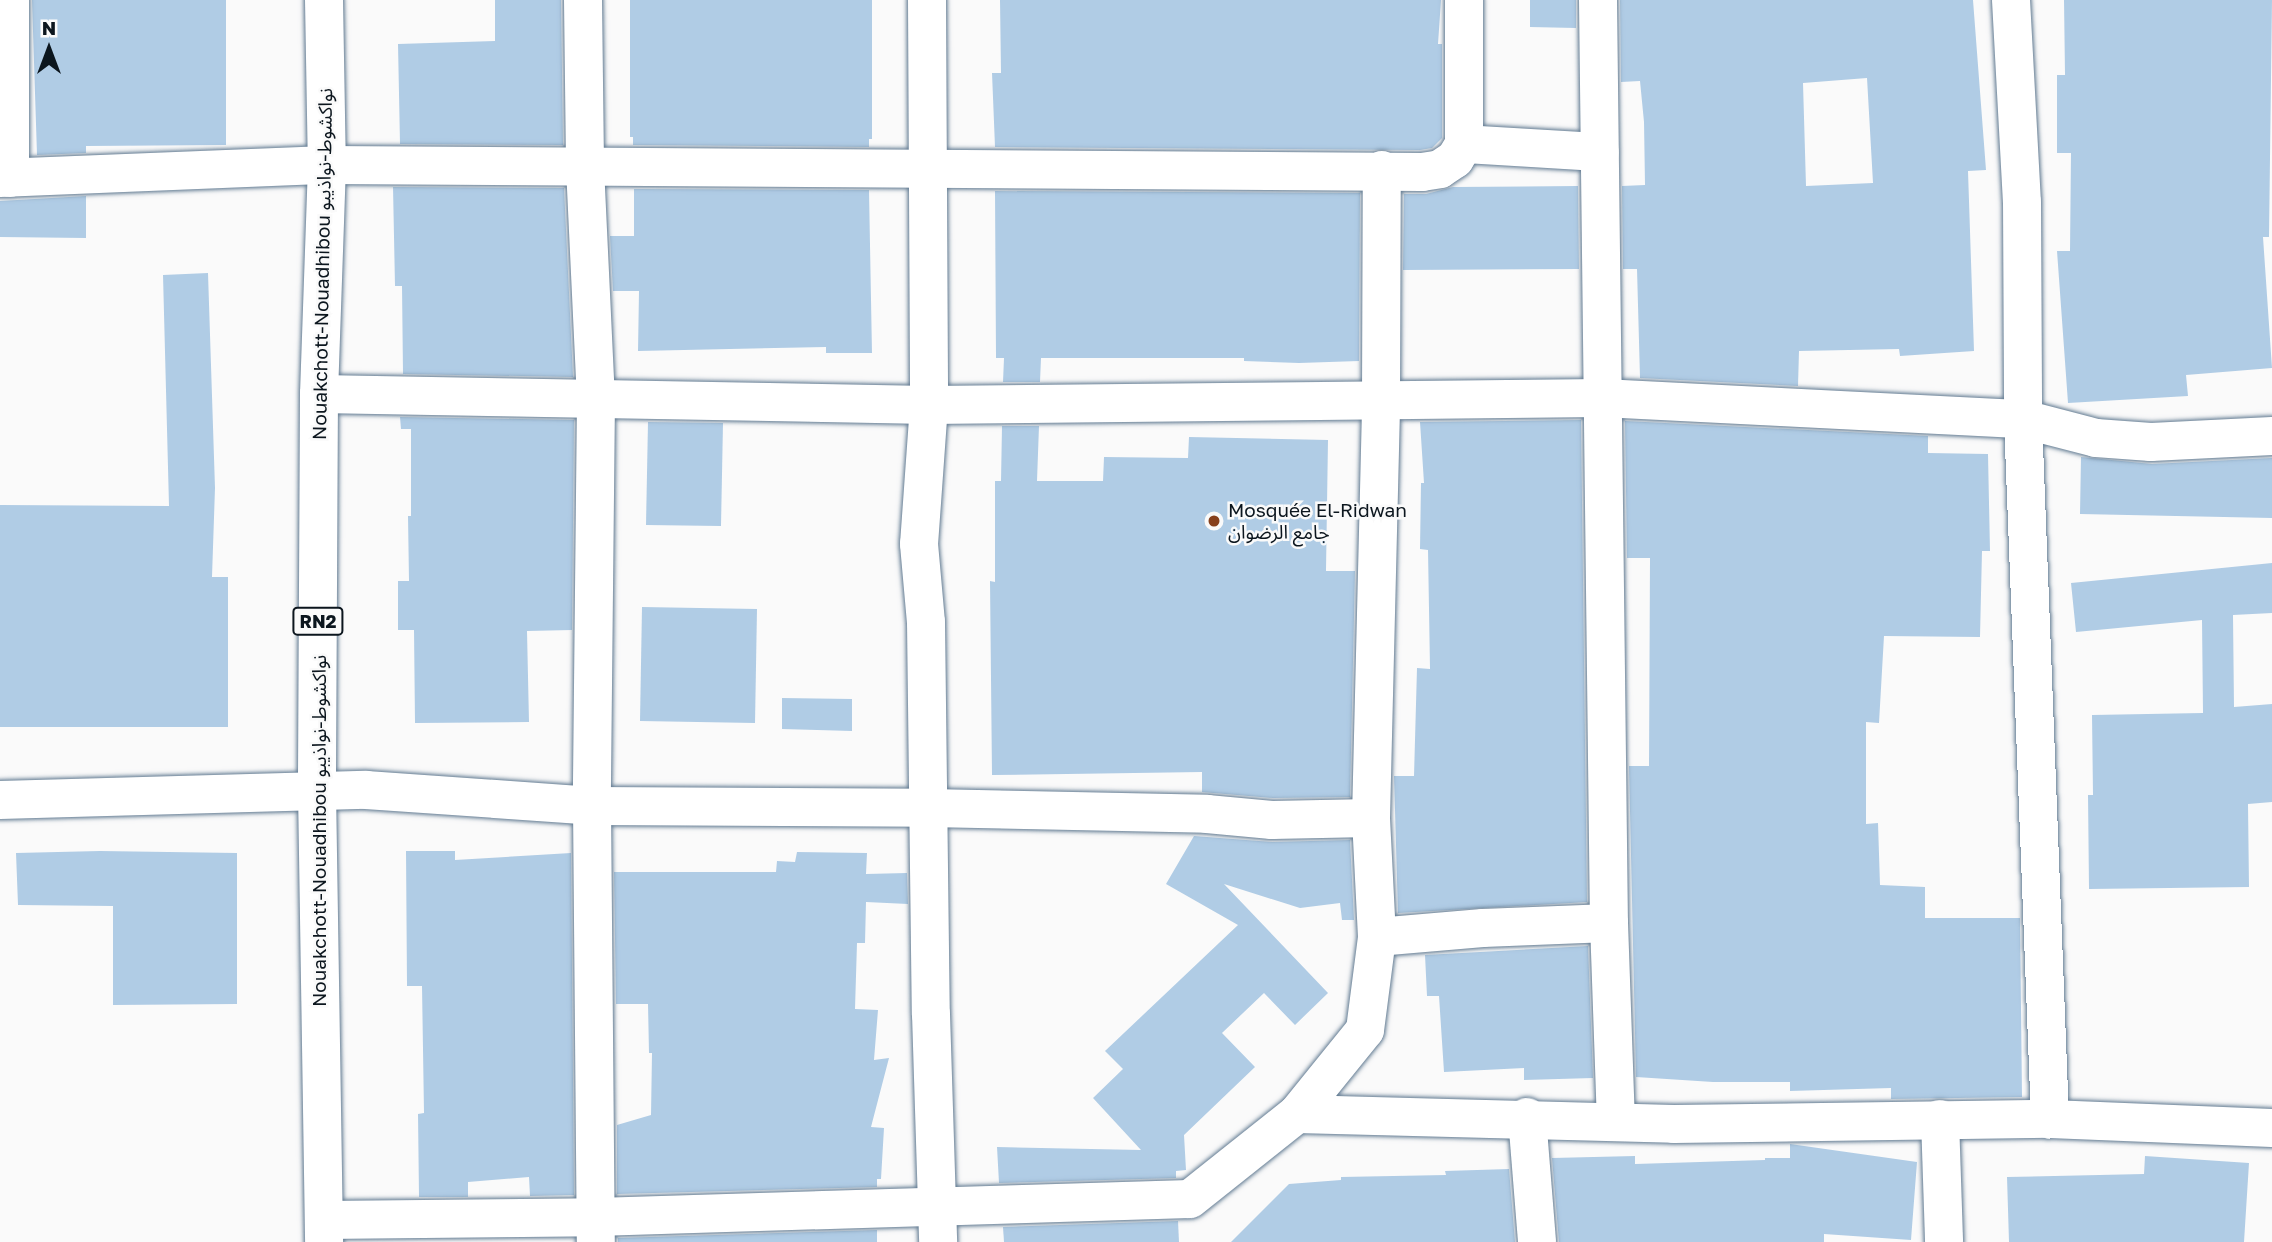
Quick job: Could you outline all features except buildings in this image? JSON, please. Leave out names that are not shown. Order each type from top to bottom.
[{"type":"main road","points":[[10,0],[5,178],[327,165],[1440,169],[1455,159],[1464,144],[1464,0]]},
{"type":"main road","name":"Nouakchott-Nouadhibou نواكشوط-نواذيبو","points":[[324,0],[327,165],[319,394],[317,790],[324,1231]]},
{"type":"main road","points":[[583,0],[585,167],[596,399],[592,806],[596,1229]]},
{"type":"main road","points":[[927,0],[929,405],[919,544],[926,622],[931,1014],[937,1225]]},
{"type":"main road","points":[[1598,0],[1609,923],[1616,1122]]},
{"type":"main road","points":[[2011,0],[2022,202],[2023,419],[2050,1119]]},
{"type":"main road","points":[[1464,144],[1600,152]]},
{"type":"main road","points":[[324,1231],[937,1225],[1191,1199],[1297,1114],[1365,1030],[1377,937],[1371,818],[1381,400],[1382,170]]},
{"type":"main road","points":[[319,394],[929,405],[1602,398],[2023,419],[2096,438],[2137,441],[2272,436]]},
{"type":"main road","points":[[0,800],[366,790],[592,806],[929,808],[1207,814],[1272,820],[1371,818]]},
{"type":"main road","points":[[1377,937],[1483,928],[1609,923]]},
{"type":"main road","points":[[1297,1114],[1616,1122],[2050,1119],[2272,1128]]},
{"type":"main road","points":[[1527,1118],[1537,1242]]},
{"type":"main road","points":[[1940,1119],[1944,1242]]},
{"type":"place","name":"Mosquée El-Ridwan جامع الرضوان","points":[[1214,521]]}]
